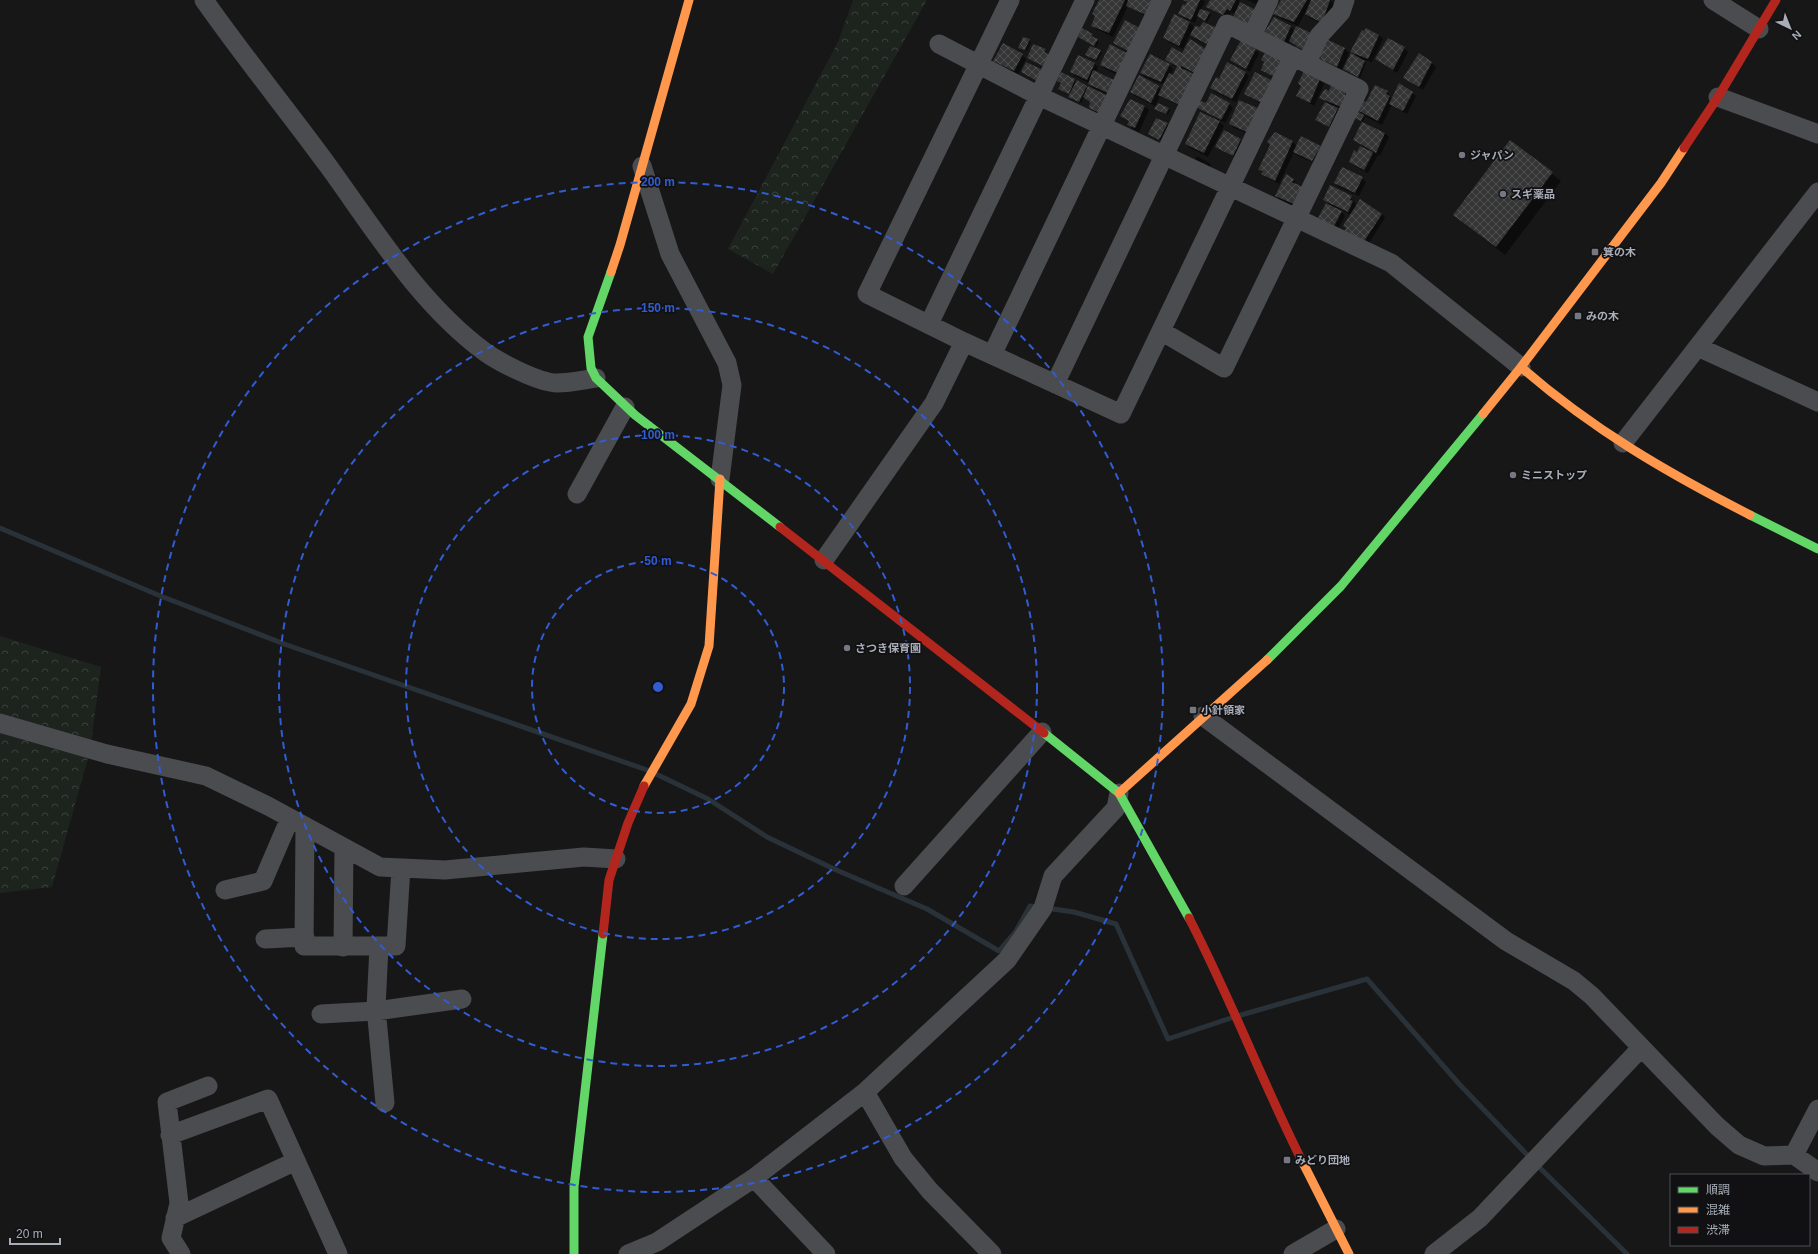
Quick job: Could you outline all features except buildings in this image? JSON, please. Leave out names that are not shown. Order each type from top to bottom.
[{"type":"street","points":[[204,0],[236,46],[328,166],[407,274],[451,323],[486,352],[522,372],[555,383],[596,378]]},
{"type":"street","points":[[689,0],[620,245],[588,337],[591,368],[596,378],[626,407],[824,560],[1119,793],[1168,879],[1208,955],[1285,1127],[1349,1254]]},
{"type":"street","points":[[1010,0],[867,294],[964,342],[1121,414],[1230,186],[1300,60],[1341,12],[1345,0]]},
{"type":"street","points":[[928,324],[1085,0]]},
{"type":"street","points":[[992,355],[1162,0]]},
{"type":"street","points":[[1252,36],[1269,0]]},
{"type":"street","points":[[1712,0],[1759,29]]},
{"type":"street","points":[[628,1254],[657,1242],[754,1178],[865,1092],[1007,960],[1043,908],[1053,876],[1116,808],[1119,793],[1286,643],[1341,586],[1384,536],[1521,366],[1661,183],[1718,97],[1776,0]]},
{"type":"street","points":[[1055,384],[1227,24],[1359,89],[1224,368],[1161,331]]},
{"type":"street","points":[[939,44],[1039,96],[1391,263],[1521,366],[1547,390],[1623,443],[1672,473],[1818,549]]},
{"type":"street","points":[[1718,97],[1818,134]]},
{"type":"street","points":[[574,1254],[575,1179],[609,880],[628,823],[644,786],[691,704],[709,646],[720,479],[732,385],[727,363],[670,254],[642,166]]},
{"type":"street","points":[[1623,443],[1698,346],[1812,214],[1818,192]]},
{"type":"street","points":[[824,560],[934,403],[964,342]]},
{"type":"street","points":[[1698,346],[1815,395]]},
{"type":"street","points":[[577,494],[626,407]]},
{"type":"street","points":[[1203,716],[1506,941],[1574,981],[1592,996],[1717,1126],[1739,1145],[1764,1156],[1794,1155],[1818,1172]]},
{"type":"street","points":[[0,723],[107,754],[206,776],[297,822],[380,867],[445,870],[584,857],[616,859]]},
{"type":"street","points":[[904,886],[1042,732]]},
{"type":"street","points":[[297,822],[304,946],[396,946],[401,868]]},
{"type":"street","points":[[225,890],[263,881],[297,822]]},
{"type":"street","points":[[343,946],[344,848]]},
{"type":"street","points":[[265,939],[304,937]]},
{"type":"street","points":[[379,946],[376,1011],[385,1103]]},
{"type":"street","points":[[321,1014],[376,1011],[462,999]]},
{"type":"street","points":[[1434,1254],[1480,1218],[1641,1048]]},
{"type":"street","points":[[181,1254],[171,1238],[179,1203],[167,1102],[208,1086]]},
{"type":"street","points":[[865,1092],[903,1158],[930,1191],[991,1254]]},
{"type":"street","points":[[170,1135],[268,1099],[338,1254]]},
{"type":"street","points":[[1794,1155],[1818,1109]]},
{"type":"street","points":[[175,1218],[296,1160]]},
{"type":"street","points":[[754,1178],[826,1254]]},
{"type":"street","points":[[1293,1254],[1336,1229]]},
{"type":"green space","points":[[853,0],[927,0],[773,274],[728,249],[838,42]]},
{"type":"green space","points":[[0,636],[101,667],[90,751],[52,887],[0,893]]},
{"type":"waterway","points":[[0,528],[158,595],[287,645],[647,770]]},
{"type":"waterway","points":[[656,774],[708,799],[767,837],[834,869],[927,909],[999,951],[1016,931],[1030,906],[1038,907]]},
{"type":"waterway","points":[[1046,908],[1074,912],[1116,924],[1168,1039],[1231,1018]]},
{"type":"waterway","points":[[1241,1015],[1367,979],[1461,1086],[1534,1162],[1627,1254]]},
{"type":"traffic: fast","points":[[611,272],[588,337],[591,368],[596,378],[635,415],[780,527]]},
{"type":"traffic: fast","points":[[1267,660],[1341,586],[1483,414]]},
{"type":"traffic: fast","points":[[1750,515],[1818,549]]},
{"type":"traffic: fast","points":[[1044,733],[1119,793],[1189,918]]},
{"type":"traffic: fast","points":[[574,1254],[574,1187],[603,934]]},
{"type":"traffic: slow","points":[[611,272],[620,245],[689,0]]},
{"type":"traffic: slow","points":[[1483,414],[1521,367],[1661,183],[1684,148]]},
{"type":"traffic: slow","points":[[1521,367],[1603,430],[1659,466],[1750,515]]},
{"type":"traffic: slow","points":[[644,786],[691,704],[709,646],[720,479]]},
{"type":"traffic: slow","points":[[1119,793],[1267,660]]},
{"type":"traffic: slow","points":[[1302,1161],[1349,1254]]},
{"type":"traffic: jam","points":[[1684,148],[1718,97],[1776,0]]},
{"type":"traffic: jam","points":[[780,527],[1044,733]]},
{"type":"traffic: jam","points":[[603,934],[609,880],[628,823],[644,786]]},
{"type":"traffic: jam","points":[[1189,918],[1302,1161]]},
{"type":"place","name":"ジャパン","points":[[1462,155]]},
{"type":"place","name":"スギ薬品","points":[[1503,194]]},
{"type":"place","name":"箕の木","points":[[1595,252]]},
{"type":"place","name":"みの木","points":[[1578,316]]},
{"type":"place","name":"ミニストップ","points":[[1513,475]]},
{"type":"place","name":"さつき保育園","points":[[847,648]]},
{"type":"place","name":"小針領家","points":[[1193,710]]},
{"type":"place","name":"みどり団地","points":[[1287,1160]]}]
